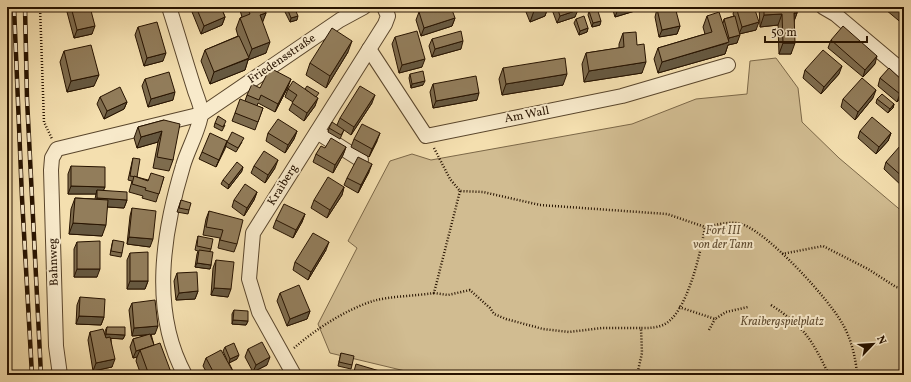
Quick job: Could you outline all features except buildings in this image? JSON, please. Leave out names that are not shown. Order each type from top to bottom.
[{"type":"street","points":[[169,7],[202,114],[183,164],[172,204],[166,239],[164,277],[165,314],[169,338],[185,375]]},
{"type":"street","name":"Friedensstraße","points":[[202,114],[340,20],[364,7]]},
{"type":"street","name":"Kraiberg","points":[[294,375],[283,358],[259,312],[249,279],[253,233],[369,49],[388,16],[384,7]]},
{"type":"street","points":[[823,7],[835,14],[904,72]]},
{"type":"street","points":[[369,49],[426,136]]},
{"type":"street","name":"Am Wall","points":[[426,136],[622,96],[728,65]]},
{"type":"street","points":[[56,149],[202,114]]},
{"type":"street","points":[[317,132],[362,160]]},
{"type":"street","name":"Bahnweg","points":[[56,149],[52,158],[51,170],[56,346],[60,375]]},
{"type":"path","points":[[40,7],[44,122],[56,149]]},
{"type":"path","points":[[426,136],[439,155],[450,180],[460,191],[482,192],[540,205],[667,214],[705,227],[726,223],[743,224],[766,237],[824,298],[842,324],[856,360],[858,375]]},
{"type":"path","points":[[434,293],[460,191]]},
{"type":"path","points":[[283,358],[319,329],[355,309],[374,301],[434,293],[448,295],[470,290],[490,308],[494,314],[544,329],[569,332],[602,328],[653,328],[664,325],[674,316],[688,289],[699,260],[705,227]]},
{"type":"path","points":[[782,254],[823,246],[868,269],[896,287],[904,289]]},
{"type":"path","points":[[771,305],[804,330],[811,339],[829,375]]},
{"type":"path","points":[[679,307],[715,319]]},
{"type":"path","points":[[712,328],[709,330],[715,319],[726,312],[748,307]]},
{"type":"path","points":[[637,375],[642,353],[641,328]]},
{"type":"green space","name":"Fort III von der Tann","points":[[776,58],[798,88],[802,122],[839,158],[904,213],[904,375],[422,375],[330,353],[318,324],[357,248],[348,241],[390,161],[412,154],[431,160],[632,124],[696,99],[747,94],[750,61]]},
{"type":"railway","points":[[14,7],[22,198],[32,375]]},
{"type":"railway","points":[[25,7],[27,99],[41,375]]},
{"type":"park label","name":"Kraibergspielplatz","points":[[782,322]]}]
